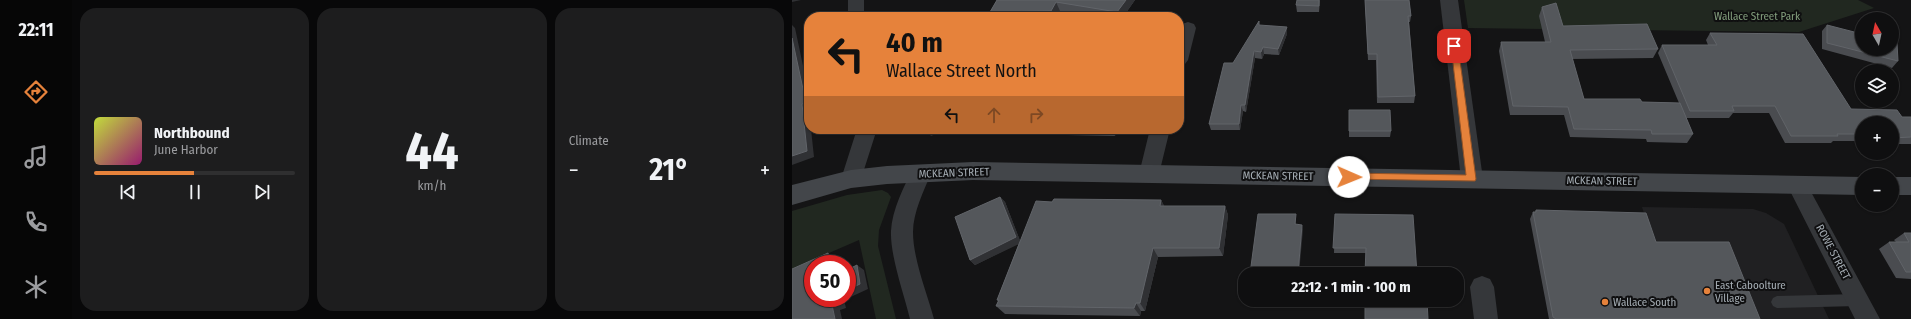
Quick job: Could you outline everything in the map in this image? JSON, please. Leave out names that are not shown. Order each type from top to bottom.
[{"type":"main road","name":"MCKEAN STREET","points":[[792,195],[851,179],[921,173],[973,171],[1855,186]]},
{"type":"main road","points":[[1899,186],[1911,186]]},
{"type":"street","points":[[856,0],[856,12]]},
{"type":"street","points":[[1449,0],[1472,179]]},
{"type":"street","points":[[1184,42],[1188,28]]},
{"type":"street","points":[[851,179],[865,134]]},
{"type":"street","points":[[1149,174],[1159,134]]},
{"type":"street","points":[[921,173],[905,215],[902,231],[903,248],[922,319]]},
{"type":"street","name":"ROWE STREET","points":[[1797,185],[1863,310]]},
{"type":"street","points":[[1482,287],[1486,319]]},
{"type":"lane","points":[[1777,302],[1863,310]]},
{"type":"shaded area","points":[[1642,207],[1753,209],[1766,213],[1784,224],[1829,319],[1679,319]]},
{"type":"green space","name":"Wallace Street Park","points":[[1464,0],[1858,0],[1874,8],[1862,12],[1855,12],[1855,14],[1799,32],[1468,28]]},
{"type":"green space","points":[[882,190],[888,193],[891,197],[879,230],[878,246],[896,319],[876,319],[859,240],[824,255],[804,255],[804,264],[792,269],[792,211],[847,195]]},
{"type":"building","points":[[997,0],[1126,0],[1117,12],[1056,2],[1051,11],[990,12]]},
{"type":"building","points":[[1297,0],[1319,0],[1319,6],[1296,5]]},
{"type":"building","points":[[1365,0],[1409,0],[1411,16],[1408,16],[1415,96],[1378,97],[1377,54],[1368,54]]},
{"type":"building","points":[[1556,3],[1563,26],[1647,24],[1658,49],[1570,50],[1584,99],[1640,99],[1642,102],[1680,103],[1693,134],[1652,134],[1651,130],[1574,129],[1568,107],[1513,106],[1501,42],[1551,42],[1542,7]]},
{"type":"building","points":[[1259,21],[1259,25],[1287,27],[1278,49],[1263,47],[1261,52],[1254,51],[1245,105],[1241,105],[1239,124],[1209,124],[1224,63],[1233,63]]},
{"type":"building","points":[[1827,25],[1855,32],[1855,50],[1827,43]]},
{"type":"building","points":[[1710,33],[1803,34],[1851,109],[1897,110],[1902,117],[1911,117],[1911,137],[1899,138],[1899,116],[1855,116],[1855,134],[1837,134],[1838,136],[1791,136],[1775,106],[1732,106],[1734,111],[1690,111],[1662,45],[1717,45]]},
{"type":"building","points":[[792,38],[804,94],[804,104],[802,104],[807,151],[792,156]]},
{"type":"building","points":[[1878,56],[1898,56],[1898,61]]},
{"type":"building","points":[[1349,110],[1390,110],[1391,131],[1349,131]]},
{"type":"building","points":[[1000,197],[1016,237],[970,260],[955,217]]},
{"type":"building","points":[[1054,199],[1161,200],[1160,206],[1225,206],[1219,248],[1153,248],[1140,303],[1136,303],[1134,308],[996,306],[999,300],[997,300],[1036,201],[1052,202]]},
{"type":"building","points":[[1536,210],[1646,213],[1656,242],[1729,242],[1760,319],[1556,319],[1553,317],[1533,212],[1536,212]]},
{"type":"building","points":[[1258,214],[1296,214],[1295,224],[1302,225],[1299,267],[1251,267]]},
{"type":"building","points":[[1335,214],[1413,215],[1417,267],[1365,267],[1366,248],[1333,248]]},
{"type":"building","points":[[1904,233],[1911,233],[1911,272],[1906,272],[1889,242],[1909,242]]},
{"type":"building","points":[[804,264],[804,307],[832,307],[835,319],[792,319],[792,269]]},
{"type":"building","points":[[856,266],[860,284],[856,286]]},
{"type":"building","points":[[1365,307],[1427,307],[1428,319],[1365,319]]},
{"type":"place","name":"East Caboolture Village","points":[[1707,291]]},
{"type":"place","name":"Wallace South","points":[[1605,302]]},
{"type":"route","points":[[1349,177],[1472,179],[1465,138],[1454,46]]}]
